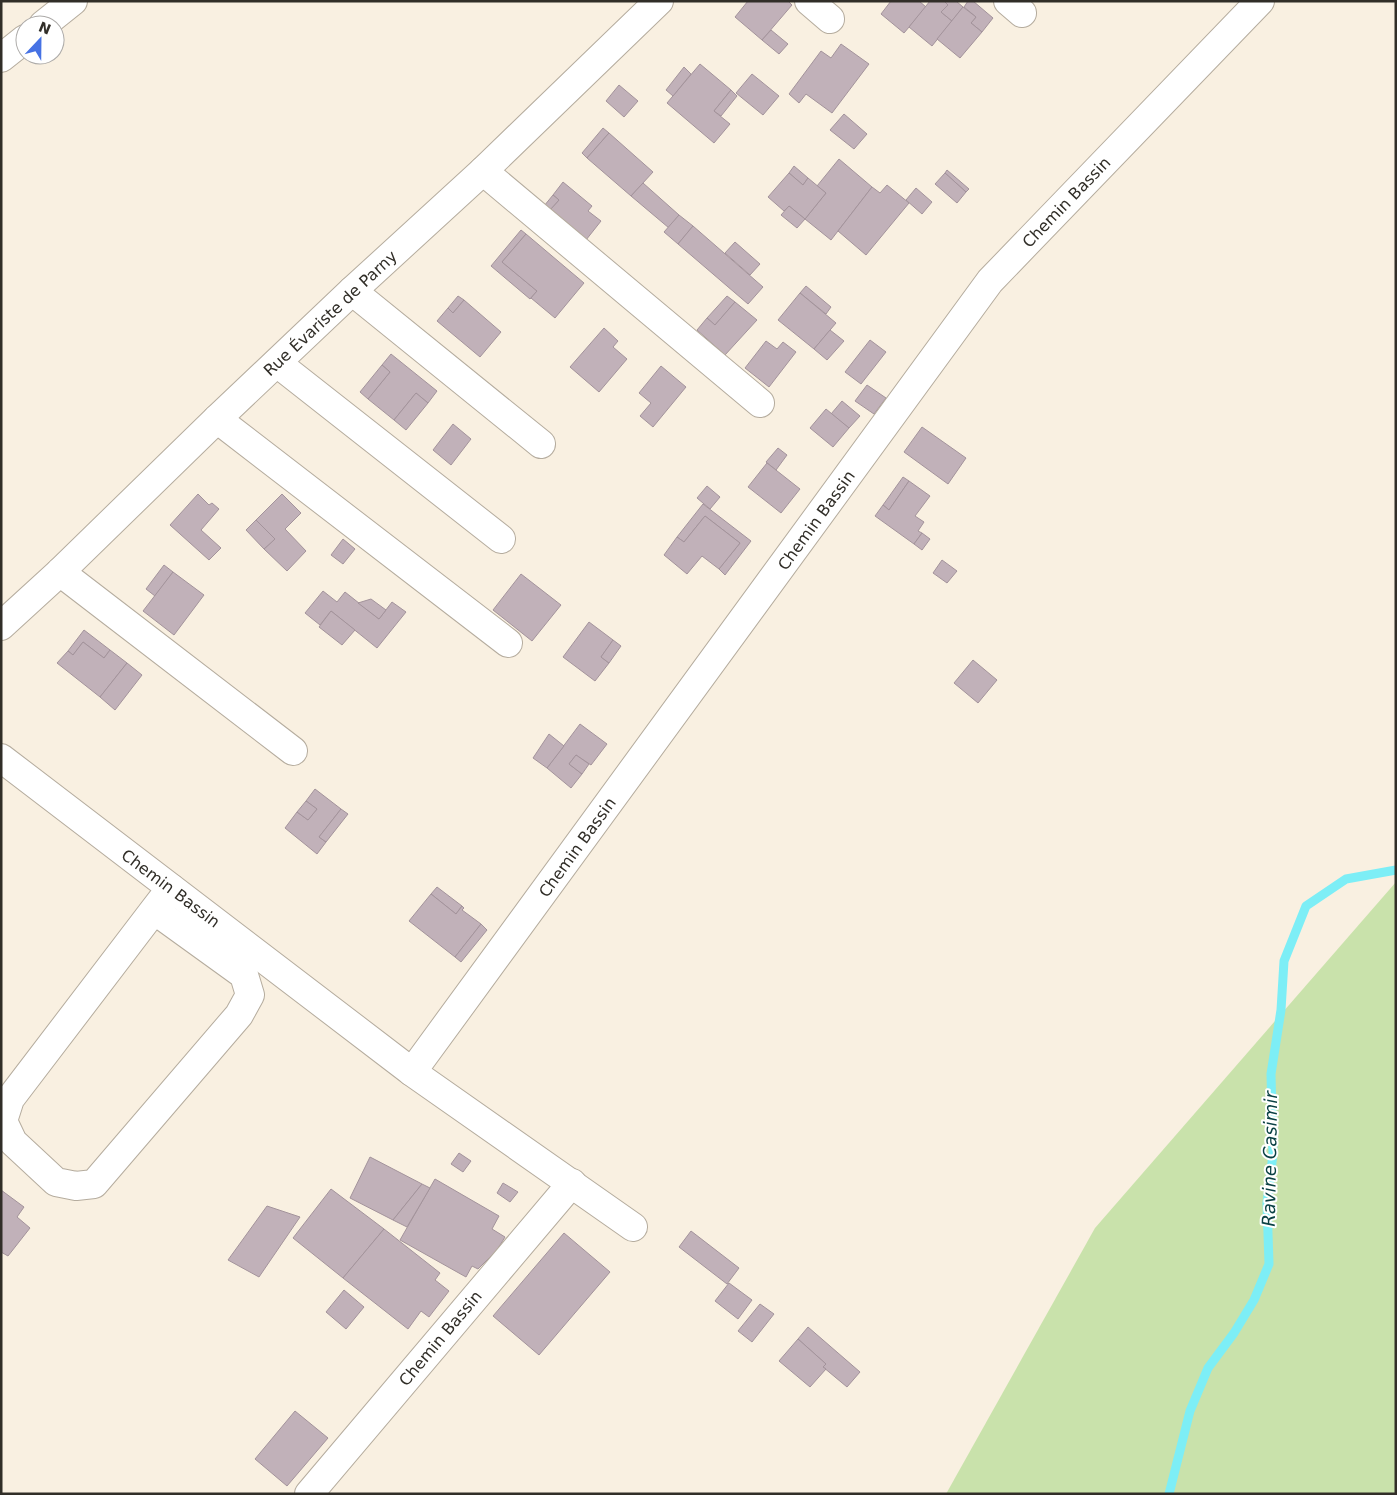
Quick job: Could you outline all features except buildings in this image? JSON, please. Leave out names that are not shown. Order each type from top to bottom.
[{"type":"street","points":[[56,15],[73,1]]},
{"type":"street","name":"Rue Évariste de Parny","points":[[1,626],[60,572],[352,291],[483,171],[659,1]]},
{"type":"street","points":[[809,1],[830,19]]},
{"type":"street","name":"Chemin Bassin","points":[[412,1072],[990,281],[1260,1]]},
{"type":"street","points":[[1,58],[15,47]]},
{"type":"street","points":[[483,171],[760,403]]},
{"type":"street","points":[[352,291],[541,444]]},
{"type":"street","points":[[277,362],[501,539]]},
{"type":"street","points":[[217,419],[508,643]]},
{"type":"street","points":[[60,572],[293,751]]},
{"type":"street","name":"Chemin Bassin","points":[[1,758],[412,1072],[633,1227]]},
{"type":"street","points":[[154,910],[244,975],[250,995],[239,1015],[94,1184],[76,1186],[56,1182],[13,1142],[3,1121],[10,1099],[154,910],[171,888]]},
{"type":"street","name":"Chemin Bassin","points":[[309,1494],[572,1183]]},
{"type":"green space","points":[[1396,882],[1396,1494],[946,1494],[1095,1228]]},
{"type":"waterway","name":"Ravine Casimir","points":[[1169,1494],[1190,1411],[1208,1368],[1234,1333],[1254,1300],[1269,1264],[1267,1203],[1273,1154],[1271,1074],[1281,1010],[1284,961],[1306,906],[1346,879],[1396,870]]}]
